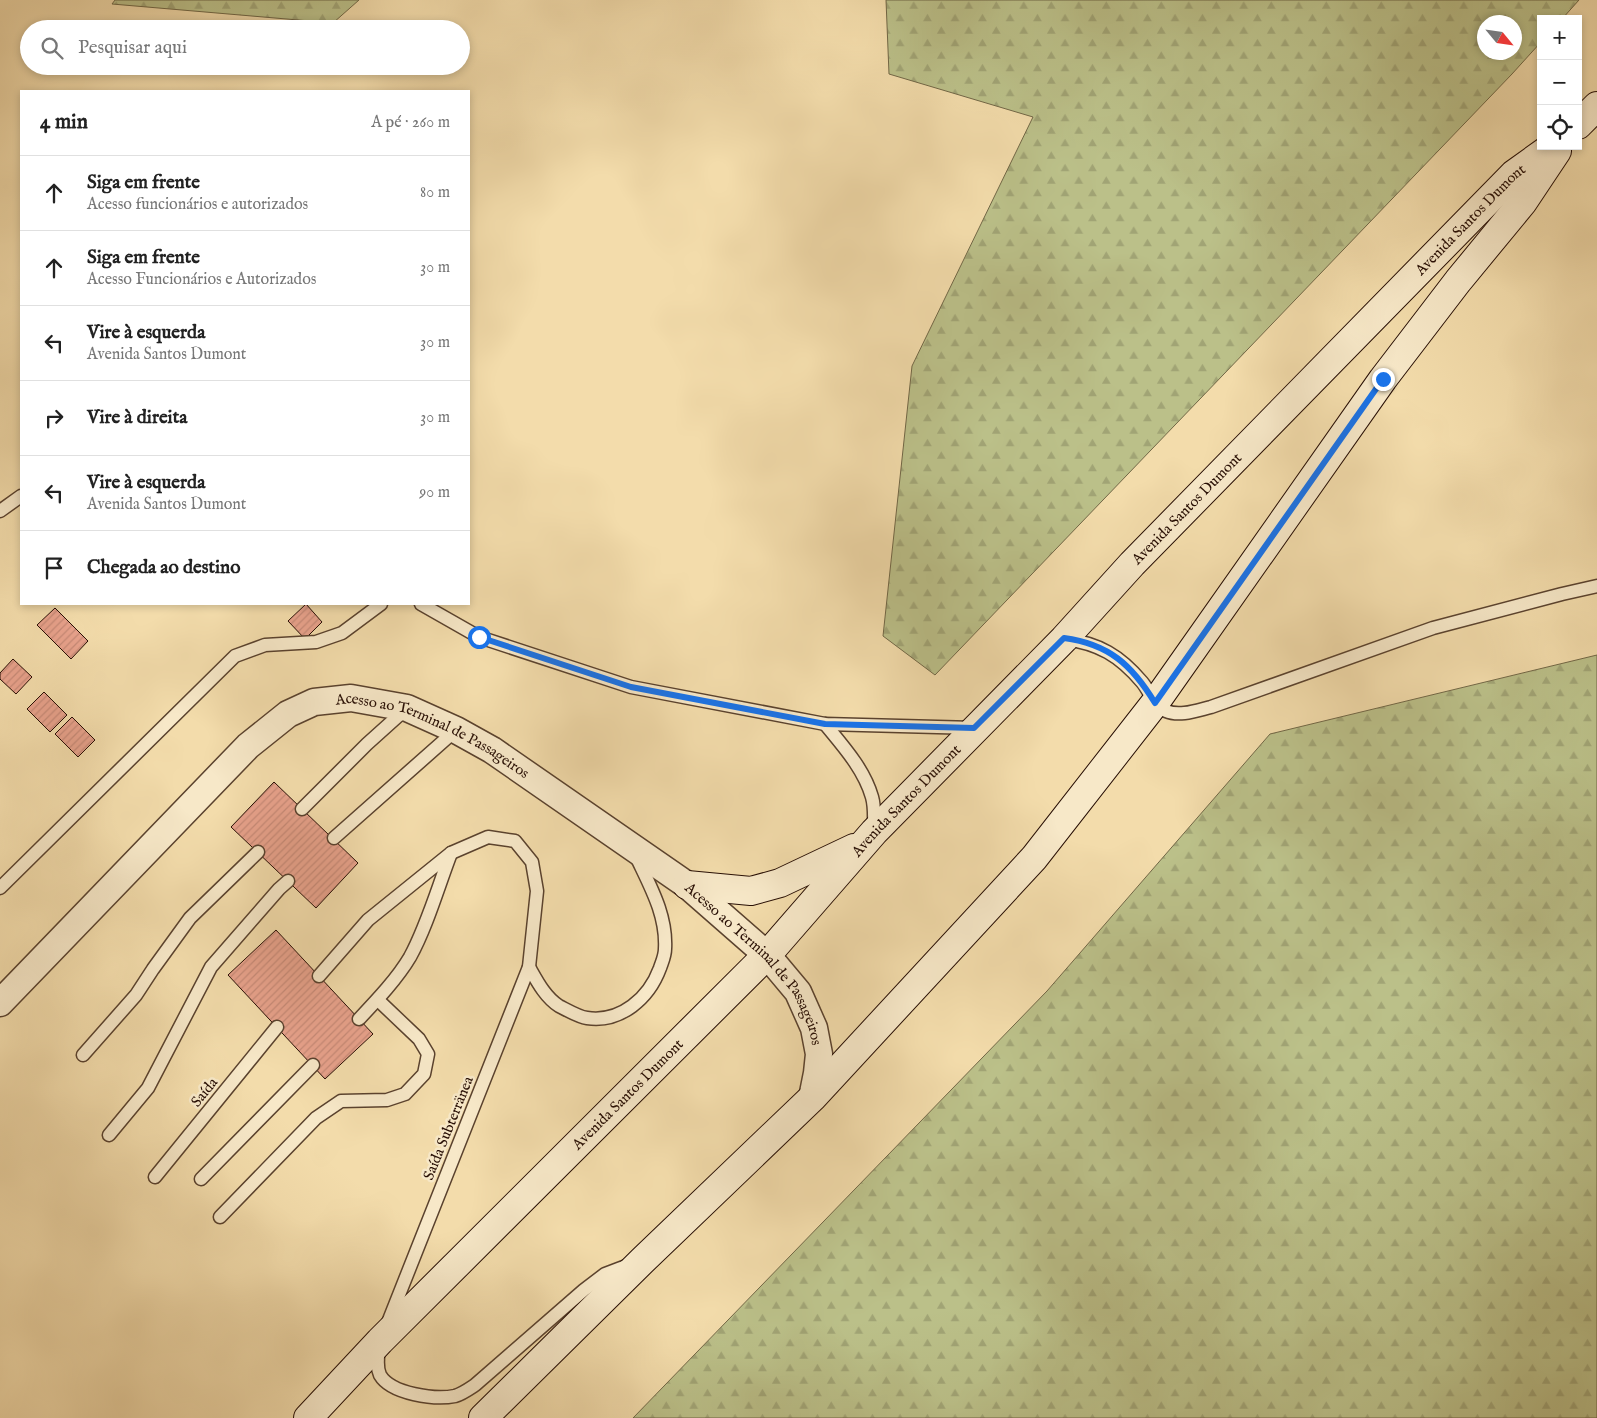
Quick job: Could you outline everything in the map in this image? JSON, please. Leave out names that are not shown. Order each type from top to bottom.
[{"type":"main road","points":[[1582,121],[1597,106]]},
{"type":"main road","name":"Avenida Santos Dumont","points":[[308,1418],[380,1341],[767,955],[869,837],[1064,638],[1132,564],[1514,174],[1547,150]]},
{"type":"main road","name":"Avenida Santos Dumont","points":[[483,1418],[643,1260],[812,1098],[1034,858],[1155,703],[1383,379],[1458,281],[1523,202],[1557,150]]},
{"type":"main road","points":[[687,885],[751,891],[780,883],[869,837]]},
{"type":"street","name":"Acesso ao Terminal de Passageiros","points":[[0,1003],[248,746],[288,714],[314,702],[351,698],[407,708],[456,730],[492,750],[687,885],[767,955],[798,992],[814,1028],[819,1054],[812,1098]]},
{"type":"lane","points":[[0,511],[20,497]]},
{"type":"lane","points":[[1064,638],[1083,641],[1103,649],[1117,658],[1143,683],[1155,703],[1167,711],[1178,714],[1211,707],[1433,628],[1597,586]]},
{"type":"lane","points":[[0,888],[235,656],[265,645],[316,642],[334,636],[342,633],[380,605]]},
{"type":"lane","points":[[423,605],[479,637],[631,687],[825,724],[974,728]]},
{"type":"lane","points":[[302,809],[367,744],[407,708]]},
{"type":"lane","points":[[825,724],[850,754],[873,798],[869,837]]},
{"type":"lane","points":[[334,838],[456,730]]},
{"type":"lane","name":"Saída Subterränea","points":[[451,853],[488,837],[515,841],[532,862],[538,891],[529,967],[380,1341],[377,1366],[380,1375],[387,1383],[414,1394],[436,1398],[457,1396],[475,1385],[605,1274],[643,1260]]},
{"type":"lane","points":[[529,967],[543,990],[558,1005],[587,1018],[605,1017],[631,1008],[643,997],[656,979],[665,952],[665,931],[661,911],[632,848]]},
{"type":"lane","points":[[83,1055],[136,995],[190,918],[258,852]]},
{"type":"lane","points":[[319,976],[368,920],[451,853]]},
{"type":"lane","points":[[358,1019],[378,1000],[410,957],[451,853]]},
{"type":"lane","points":[[109,1135],[148,1088],[211,966],[288,881]]},
{"type":"lane","points":[[220,1217],[316,1118],[341,1101],[387,1100],[406,1094],[424,1074],[428,1054],[419,1039],[378,1000]]},
{"type":"lane","name":"Saída","points":[[155,1177],[277,1027]]},
{"type":"lane","points":[[201,1180],[313,1065]]},
{"type":"green space","points":[[115,0],[359,0],[336,20],[298,20],[112,4]]},
{"type":"green space","points":[[886,0],[1579,0],[1566,15],[1537,15],[1537,46],[1512,74],[935,675],[883,636],[912,366],[1033,117],[889,74]]},
{"type":"green space","points":[[1597,655],[1597,1418],[633,1418],[1047,991],[1270,734]]},
{"type":"building","points":[[307,605],[322,622],[305,639],[288,621]]},
{"type":"building","points":[[55,608],[88,641],[71,659],[37,625]]},
{"type":"building","points":[[13,659],[32,677],[16,694],[0,679],[0,673]]},
{"type":"building","points":[[44,692],[67,715],[50,732],[27,709]]},
{"type":"building","points":[[72,717],[95,740],[78,757],[55,734]]},
{"type":"building","points":[[274,782],[358,863],[316,908],[231,827]]},
{"type":"building","points":[[276,930],[373,1034],[325,1079],[228,975]]},
{"type":"route","points":[[479,637],[631,687],[825,724],[930,725],[974,728],[1064,638],[1083,641],[1103,649],[1117,658],[1143,683],[1155,703],[1383,379]]}]
